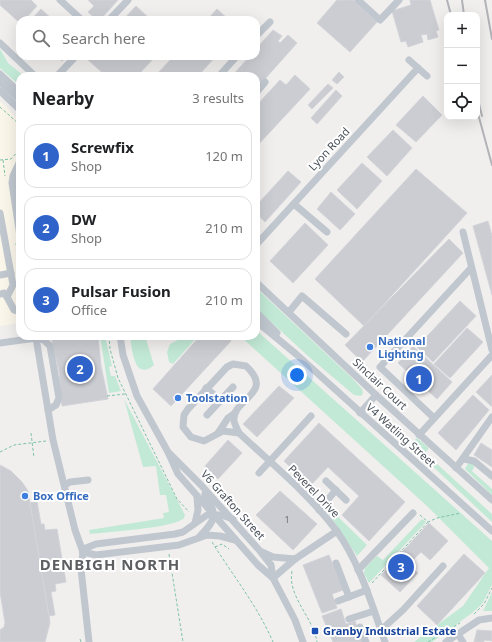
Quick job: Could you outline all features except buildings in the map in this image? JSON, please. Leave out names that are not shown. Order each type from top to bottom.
[{"type":"street","points":[[60,0],[78,16]]},
{"type":"street","points":[[113,16],[128,0]]},
{"type":"street","points":[[358,0],[380,20],[398,0]]},
{"type":"street","points":[[260,32],[270,22]]},
{"type":"street","points":[[0,43],[16,58]]},
{"type":"street","points":[[18,60],[31,72]]},
{"type":"street","points":[[61,72],[72,60]]},
{"type":"street","points":[[223,72],[233,60]]},
{"type":"street","points":[[409,60],[427,76]]},
{"type":"street","name":"Lyon Road","points":[[260,241],[418,68]]},
{"type":"street","points":[[0,74],[16,89]]},
{"type":"street","points":[[0,82],[16,96]]},
{"type":"street","points":[[260,88],[265,82]]},
{"type":"street","points":[[0,91],[16,106]]},
{"type":"street","points":[[16,196],[14,200],[16,209]]},
{"type":"street","points":[[294,204],[327,232]]},
{"type":"street","points":[[0,218],[3,254],[11,273],[13,285],[7,297]]},
{"type":"street","points":[[463,232],[492,350]]},
{"type":"street","points":[[434,418],[380,367],[471,268]]},
{"type":"street","points":[[0,275],[11,273]]},
{"type":"street","name":"Sinclair Court","points":[[260,286],[418,435],[492,500]]},
{"type":"street","points":[[0,294],[4,293],[14,310],[16,311]]},
{"type":"street","points":[[289,312],[302,296],[346,334]]},
{"type":"street","name":"V4 Watling Street","points":[[260,316],[296,354]]},
{"type":"street","name":"V4 Watling Street","points":[[260,324],[296,354],[492,531]]},
{"type":"street","points":[[0,343],[18,340]]},
{"type":"street","points":[[36,340],[53,440],[75,530],[83,552],[81,569],[89,642]]},
{"type":"street","points":[[44,340],[50,346],[58,398],[56,405],[48,410]]},
{"type":"street","name":"V6 Grafton Street","points":[[120,340],[123,355],[138,396],[178,474],[258,565],[273,578]]},
{"type":"street","points":[[418,435],[492,355]]},
{"type":"street","points":[[233,364],[246,366],[255,377],[256,387],[254,392],[235,413],[228,418],[218,433],[204,441],[197,440],[186,433],[183,427],[184,415],[206,388],[227,366],[233,364]]},
{"type":"street","points":[[207,416],[233,387]]},
{"type":"street","points":[[206,388],[221,401]]},
{"type":"street","points":[[360,413],[376,395]]},
{"type":"street","points":[[235,413],[234,421],[239,433]]},
{"type":"street","points":[[259,472],[311,416]]},
{"type":"street","points":[[456,468],[464,459],[492,417]]},
{"type":"street","points":[[218,433],[228,431],[239,433]]},
{"type":"street","name":"Peverel Drive","points":[[239,433],[269,460],[319,510],[337,531],[358,570],[385,642]]},
{"type":"street","points":[[482,433],[490,433]]},
{"type":"street","name":"V6 Grafton Street","points":[[168,452],[201,484],[233,519],[271,565],[273,578],[291,612],[303,642]]},
{"type":"street","points":[[464,459],[474,461],[492,476]]},
{"type":"street","points":[[65,485],[70,482],[88,480]]},
{"type":"street","points":[[326,481],[346,500]]},
{"type":"street","points":[[199,538],[211,524],[214,515],[212,504],[201,484]]},
{"type":"street","points":[[319,510],[336,490]]},
{"type":"street","points":[[195,521],[197,497]]},
{"type":"street","points":[[358,570],[413,513]]},
{"type":"street","points":[[83,552],[86,548],[96,544],[183,532],[195,521],[203,517],[214,515],[233,519]]},
{"type":"street","points":[[273,578],[295,559],[337,531]]},
{"type":"street","points":[[83,552],[96,555],[179,545],[207,535],[220,536],[236,540]]},
{"type":"street","points":[[260,551],[274,557],[295,559]]},
{"type":"street","points":[[336,563],[349,597]]},
{"type":"street","points":[[381,630],[403,610],[442,566]]},
{"type":"street","points":[[338,601],[366,590]]},
{"type":"street","points":[[349,619],[374,611]]},
{"type":"street","points":[[446,642],[479,620],[492,618]]},
{"type":"street","points":[[360,627],[366,642]]},
{"type":"street","points":[[458,634],[463,642]]},
{"type":"path","points":[[0,107],[16,121]]},
{"type":"path","points":[[0,160],[11,159],[16,153]]},
{"type":"path","points":[[109,340],[110,349],[118,378],[176,499],[195,521]]},
{"type":"path","points":[[107,396],[126,394]]},
{"type":"path","points":[[31,433],[34,458]]},
{"type":"path","points":[[0,452],[14,445],[48,441]]},
{"type":"path","points":[[413,513],[415,511],[428,522]]},
{"type":"path","points":[[366,590],[428,522],[437,518],[470,512]]},
{"type":"path","points":[[207,535],[222,560],[253,601],[273,642]]},
{"type":"path","points":[[215,547],[222,544],[229,549]]},
{"type":"path","points":[[169,552],[184,642]]},
{"type":"path","points":[[295,559],[290,581],[293,591],[309,619],[317,642]]},
{"type":"path","points":[[472,617],[484,604],[492,588]]},
{"type":"path","points":[[428,642],[465,620]]},
{"type":"shaded area","points":[[0,101],[16,117],[16,324],[0,326]]},
{"type":"green space","points":[[0,49],[8,63],[19,72],[16,72],[16,82],[0,68]]},
{"type":"green space","points":[[260,292],[352,378],[362,389],[363,393],[361,396],[354,395],[308,356],[260,312]]},
{"type":"green space","points":[[260,334],[492,541],[492,585],[482,604],[432,642],[414,642],[463,606],[489,568],[428,507],[244,340],[260,340]]},
{"type":"green space","points":[[101,340],[106,340],[112,366],[109,367],[111,376],[115,376],[121,391],[109,393]]},
{"type":"green space","points":[[131,340],[146,340],[154,365],[147,369],[142,369],[138,367],[133,355]]},
{"type":"green space","points":[[178,340],[194,340],[173,364],[169,362],[167,352],[170,344]]},
{"type":"green space","points":[[124,399],[185,515],[182,520],[164,525],[90,534],[89,530],[164,518],[163,513],[169,512],[166,495],[160,495],[156,466],[143,467]]},
{"type":"green space","points":[[417,438],[429,448],[425,453],[492,514],[492,522],[410,445]]},
{"type":"green space","points":[[469,462],[475,465],[472,471],[492,489],[492,495],[465,469]]},
{"type":"green space","points":[[330,509],[367,545],[357,556],[329,514]]},
{"type":"green space","points":[[422,519],[426,522],[369,583],[364,573],[365,568],[377,556],[383,560]]},
{"type":"green space","points":[[492,592],[492,611],[483,611]]},
{"type":"railway","points":[[447,0],[450,12]]},
{"type":"railway","points":[[462,0],[464,12]]},
{"type":"railway","points":[[485,0],[492,39]]},
{"type":"railway","points":[[480,108],[482,116]]},
{"type":"railway","points":[[480,120],[492,165]]},
{"type":"place","name":"National Lighting","points":[[370,347]]},
{"type":"place","name":"DW","points":[[80,369]]},
{"type":"place","name":"Screwfix","points":[[419,379]]},
{"type":"place","name":"Toolstation","points":[[178,398]]},
{"type":"place","name":"Box Office","points":[[25,496]]},
{"type":"place","name":"Pulsar Fusion","points":[[401,567]]},
{"type":"place","name":"Granby Industrial Estate","points":[[315,631]]},
{"type":"district","name":"DENBIGH NORTH","points":[[110,565]]}]
